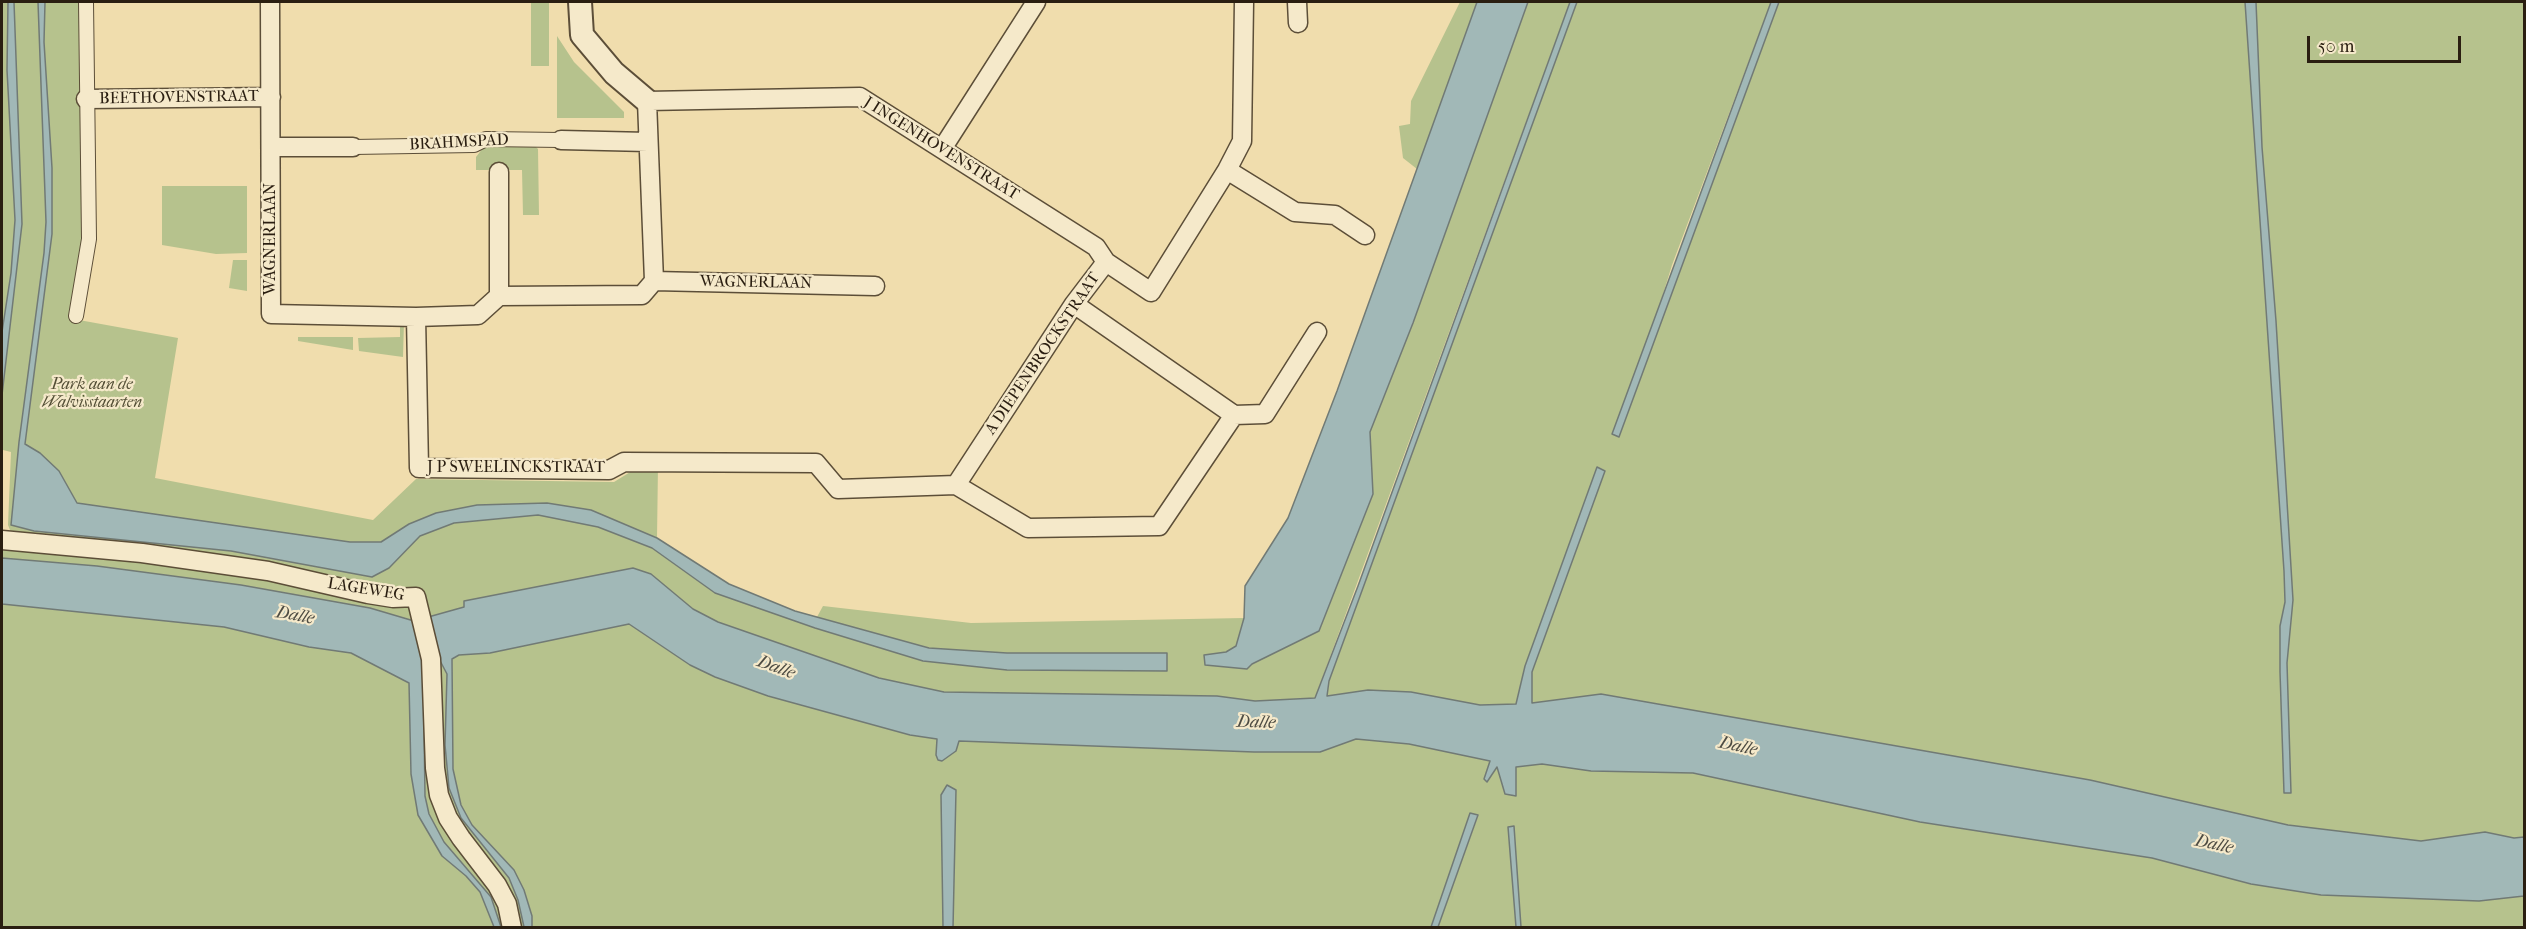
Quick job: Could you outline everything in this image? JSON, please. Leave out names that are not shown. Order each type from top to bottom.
[{"type":"street","name":"BEETHOVENSTRAAT","points":[[76,316],[89,239],[86,2]]},
{"type":"street","name":"WAGNERLAAN","points":[[270,2],[271,314],[416,317],[478,315],[499,297]]},
{"type":"street","points":[[499,172],[499,297],[642,295],[654,281],[647,101],[614,73],[582,35],[580,2]]},
{"type":"street","points":[[942,149],[1036,2]]},
{"type":"street","name":"A DIEPENBROCKSTRAAT","points":[[956,485],[1074,304],[1106,262],[1151,292],[1227,170],[1242,141],[1244,2]]},
{"type":"street","points":[[1297,2],[1298,23]]},
{"type":"street","name":"BEETHOVENSTRAAT","points":[[86,99],[272,97]]},
{"type":"street","name":"J INGENHOVENSTRAAT","points":[[647,101],[860,97],[1096,247],[1106,262]]},
{"type":"street","name":"BRAHMSPAD","points":[[271,147],[474,145],[486,139],[648,142]]},
{"type":"street","points":[[1227,170],[1295,212],[1335,215],[1365,235]]},
{"type":"street","name":"WAGNERLAAN","points":[[654,281],[875,286]]},
{"type":"street","points":[[1074,304],[1234,415],[1265,414],[1317,332]]},
{"type":"street","name":"J P SWEELINCKSTRAAT","points":[[416,317],[419,468],[609,470],[624,462],[816,463],[838,489],[956,485]]},
{"type":"street","points":[[956,485],[1028,528],[1159,526],[1234,415]]},
{"type":"street","name":"LAGEWEG","points":[[2,540],[142,553],[268,571],[368,594],[416,597],[431,659],[435,768],[439,795],[448,818],[497,885],[507,904],[512,927]]},
{"type":"green space","name":"Park aan de Walvisstaarten","points":[[2,2],[85,2],[85,242],[79,320],[178,338],[155,478],[373,520],[416,479],[614,482],[640,466],[658,465],[657,538],[591,510],[409,524],[381,542],[350,542],[77,503],[59,471],[12,525],[231,551],[372,577],[389,568],[420,536],[454,523],[538,515],[598,527],[652,548],[715,593],[815,628],[923,661],[1007,670],[1167,671],[1167,653],[1007,653],[929,648],[817,617],[823,606],[971,623],[1244,618],[1236,647],[1226,652],[1204,655],[1205,665],[1247,669],[1252,664],[1319,631],[1373,494],[1370,432],[1413,323],[1528,2],[1570,2],[1315,698],[1255,701],[1217,696],[944,692],[879,678],[718,622],[693,609],[651,574],[464,602],[464,607],[414,621],[370,608],[241,585],[97,566],[2,558],[2,545],[141,558],[280,579],[402,606],[399,593],[12,535],[8,525],[11,452],[3,450],[2,467]]},
{"type":"green space","points":[[531,2],[549,2],[549,66],[531,66]]},
{"type":"green space","points":[[1460,2],[1477,2],[1417,169],[1403,158],[1399,126],[1410,124],[1411,101]]},
{"type":"green space","points":[[1577,2],[1771,2],[1672,265],[1619,437],[1779,2],[2245,2],[2284,571],[2285,602],[2280,626],[2280,672],[2284,792],[2291,793],[2287,663],[2293,600],[2276,321],[2262,147],[2256,2],[2524,2],[2524,837],[2514,838],[2485,832],[2421,841],[2288,825],[2090,780],[1601,694],[1532,703],[1532,672],[1604,471],[1597,468],[1525,666],[1516,704],[1480,705],[1411,692],[1327,697],[1329,681]]},
{"type":"green space","points":[[557,36],[574,62],[624,112],[624,118],[557,118]]},
{"type":"green space","points":[[486,144],[533,144],[538,149],[539,215],[523,215],[522,170],[476,170],[476,157]]},
{"type":"green space","points":[[162,186],[247,186],[247,253],[216,254],[162,245]]},
{"type":"green space","points":[[233,260],[247,260],[247,291],[229,288]]},
{"type":"green space","points":[[404,322],[403,357],[359,351],[358,338],[400,337],[400,324]]},
{"type":"green space","points":[[298,337],[353,337],[353,350],[298,341]]},
{"type":"green space","points":[[2,604],[224,627],[309,647],[351,653],[409,683],[411,774],[442,856],[466,876],[480,892],[494,927],[2,927]]},
{"type":"green space","points":[[629,624],[690,665],[715,677],[768,696],[910,735],[937,739],[936,755],[958,741],[1254,752],[1320,752],[1356,739],[1409,744],[1490,761],[1492,775],[1496,766],[1499,768],[1505,794],[1516,796],[1515,767],[1542,764],[1591,771],[1693,773],[1920,822],[2152,858],[2251,884],[2321,895],[2479,901],[2524,896],[2524,927],[1521,927],[1509,827],[1516,927],[1438,927],[1478,816],[1471,814],[1431,927],[953,927],[956,790],[941,795],[943,927],[532,927],[532,916],[524,890],[514,870],[471,825],[461,805],[453,769],[452,659],[458,655],[490,653]]},
{"type":"green space","points":[[437,655],[447,674],[445,745],[449,788],[461,818],[509,878],[518,900],[524,927],[516,927],[444,794]]},
{"type":"green space","points":[[423,658],[431,770],[495,890],[508,927],[501,927],[491,897],[444,842],[429,814],[425,796]]},
{"type":"water","points":[[8,2],[14,2],[22,224],[2,395],[2,332],[11,273],[15,220],[7,70]]},
{"type":"water","points":[[38,2],[45,2],[44,42],[52,168],[52,234],[25,444],[40,453],[59,471],[77,503],[350,542],[381,542],[409,524],[436,513],[477,505],[547,503],[591,510],[657,538],[729,584],[795,611],[929,648],[1007,653],[1167,653],[1167,671],[1007,670],[923,661],[815,628],[715,593],[652,548],[598,527],[538,515],[454,523],[420,536],[389,568],[372,577],[231,551],[34,531],[11,525],[46,222]]},
{"type":"water","points":[[1477,2],[1528,2],[1413,323],[1370,432],[1373,494],[1319,631],[1252,664],[1247,669],[1205,665],[1204,655],[1226,652],[1236,646],[1244,618],[1245,586],[1288,518],[1337,391]]},
{"type":"water","name":"Dalle","points":[[1570,2],[1577,2],[1329,681],[1327,696],[1368,690],[1411,692],[1480,705],[1516,704],[1525,666],[1597,467],[1605,471],[1532,672],[1532,703],[1601,694],[2090,780],[2288,825],[2421,841],[2485,832],[2514,838],[2524,837],[2524,896],[2479,901],[2321,895],[2251,884],[2152,858],[1920,822],[1693,773],[1591,771],[1542,764],[1516,767],[1516,796],[1505,794],[1497,767],[1487,782],[1484,779],[1490,761],[1409,744],[1356,739],[1320,752],[1254,752],[959,741],[956,751],[942,761],[938,760],[936,755],[937,739],[910,735],[768,696],[715,677],[690,665],[629,624],[490,653],[459,655],[452,659],[453,769],[461,805],[472,825],[514,870],[524,890],[532,916],[532,927],[524,927],[518,900],[509,878],[461,818],[449,788],[445,745],[447,674],[437,655],[423,658],[425,796],[429,814],[444,842],[491,897],[501,927],[494,927],[480,892],[466,876],[442,856],[418,815],[411,774],[409,683],[351,653],[309,647],[224,627],[2,604],[2,558],[97,566],[241,585],[370,608],[414,621],[464,607],[464,601],[633,568],[651,574],[693,609],[718,622],[879,678],[944,692],[1217,696],[1255,701],[1315,698],[1358,586]]},
{"type":"water","points":[[1771,2],[1779,2],[1619,437],[1612,434]]},
{"type":"water","points":[[2245,2],[2256,2],[2262,147],[2276,321],[2293,600],[2287,663],[2291,793],[2284,793],[2280,626],[2285,602],[2284,571]]},
{"type":"water","points":[[947,785],[956,790],[953,928],[943,927],[941,795]]},
{"type":"water","points":[[1470,813],[1478,815],[1438,927],[1431,927]]},
{"type":"water","points":[[1514,826],[1521,927],[1516,927],[1508,827]]}]
